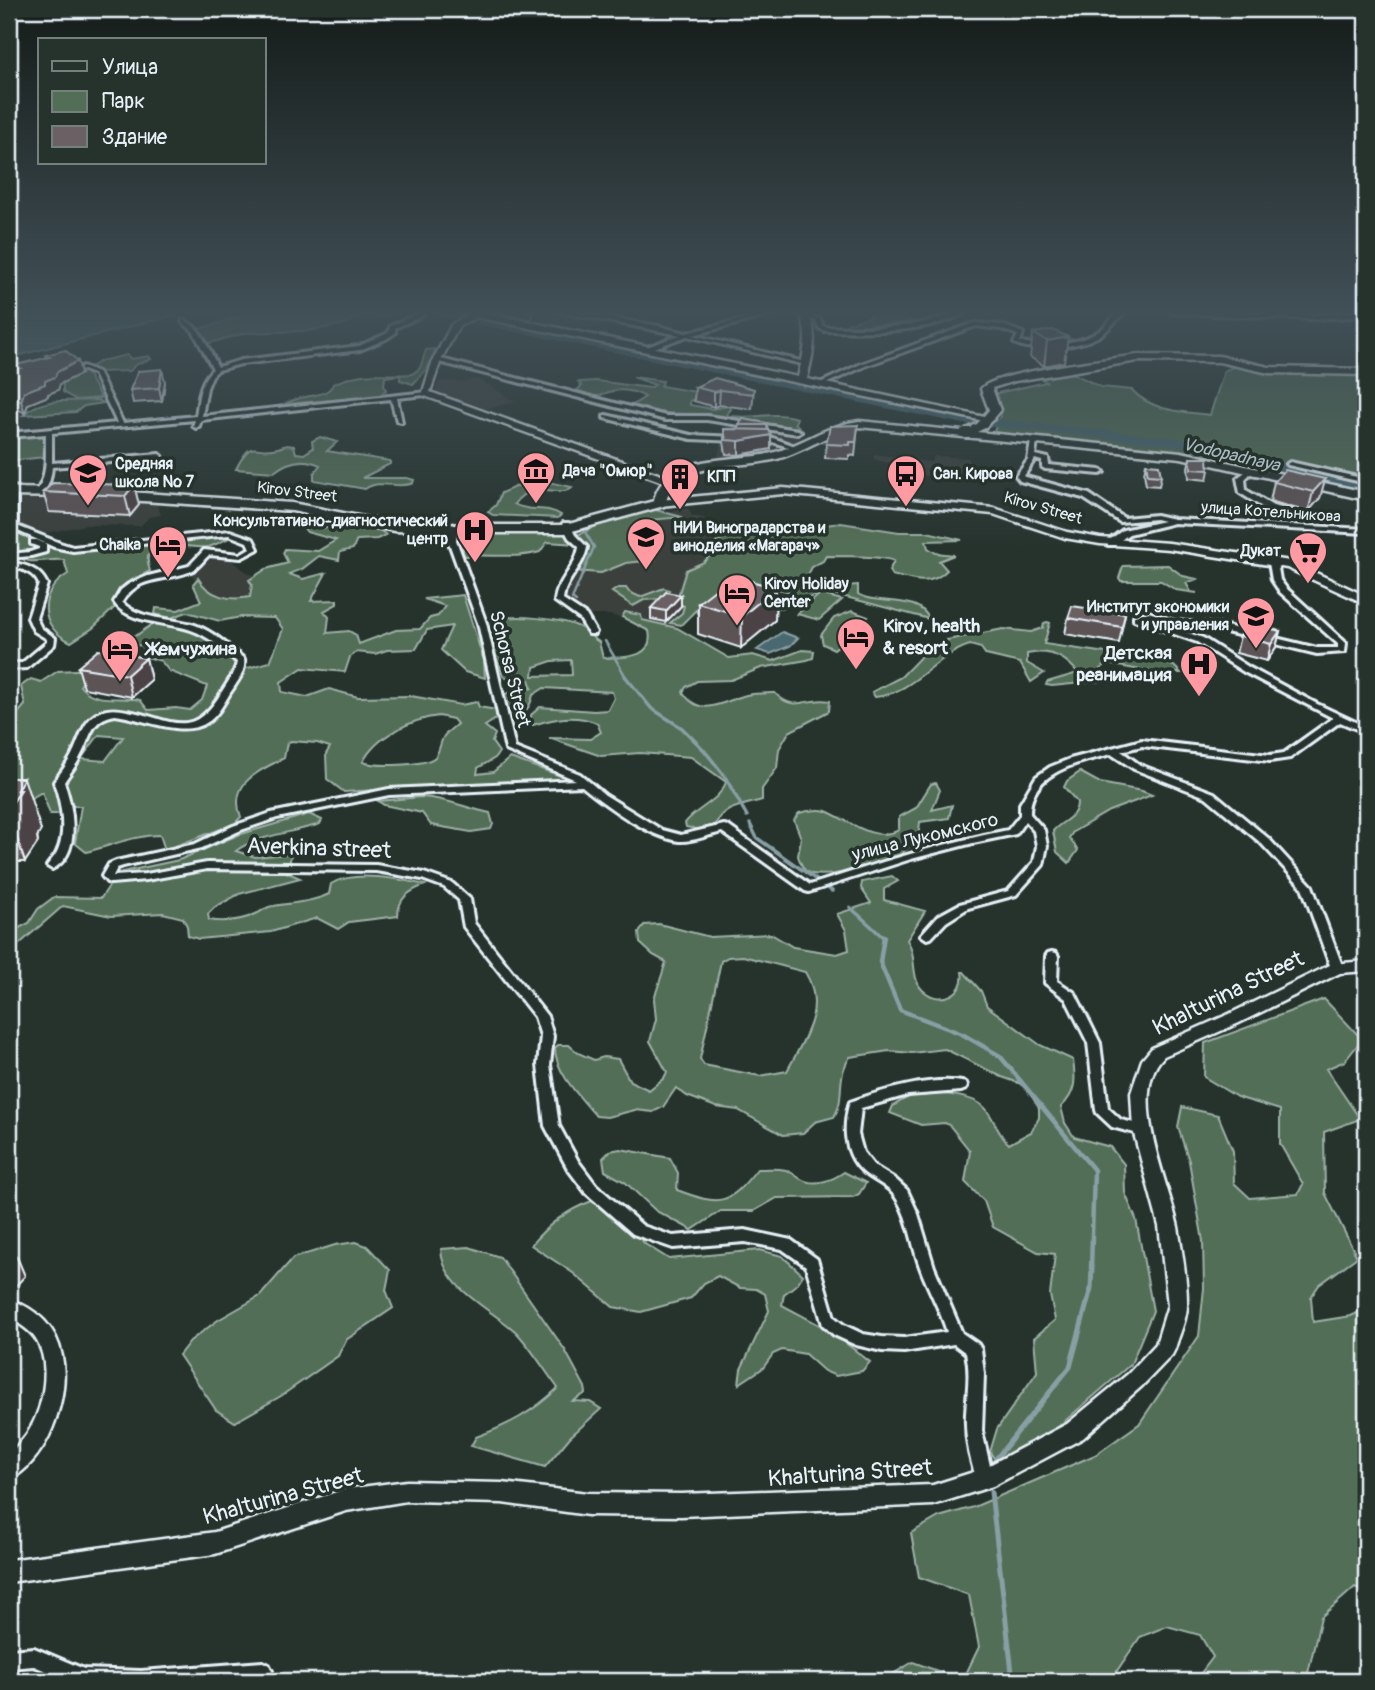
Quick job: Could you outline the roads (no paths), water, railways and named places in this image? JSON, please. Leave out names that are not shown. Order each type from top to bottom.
[{"type":"main road","points":[[426,390],[425,393],[671,478],[705,467],[776,457],[838,430],[860,426],[971,428],[1168,453],[1266,473]]},
{"type":"main road","points":[[841,390],[971,428],[1034,441],[1197,458],[1366,496]]},
{"type":"main road","points":[[660,499],[671,478],[701,467],[774,456],[849,425],[971,428],[995,410],[986,390]]},
{"type":"main road","points":[[660,499],[671,478]]},
{"type":"main road","points":[[12,490],[78,492]]},
{"type":"main road","name":"Kirov Street","points":[[103,493],[294,503],[399,524],[454,528],[568,527],[660,499],[726,498],[783,491],[994,512],[1065,535],[1111,543],[1169,546],[1273,562],[1312,574],[1366,600]]},
{"type":"street","points":[[104,390],[120,423]]},
{"type":"street","points":[[196,426],[200,416],[202,390]]},
{"type":"street","points":[[555,390],[666,418],[730,421],[798,432]]},
{"type":"street","points":[[9,435],[242,414],[425,393]]},
{"type":"street","points":[[393,396],[400,421]]},
{"type":"street","points":[[606,417],[691,437],[770,439],[794,447]]},
{"type":"street","points":[[42,491],[49,431]]},
{"type":"street","points":[[1034,441],[1032,457],[1020,476],[1023,479],[1086,496],[1123,520],[1156,517],[1174,521]]},
{"type":"street","points":[[47,466],[159,456]]},
{"type":"street","points":[[1032,457],[1046,459],[1045,467],[1100,472]]},
{"type":"street","points":[[1290,464],[1366,481]]},
{"type":"street","points":[[1266,473],[1248,472],[1241,478],[1243,491],[1270,508],[1304,516]]},
{"type":"street","points":[[12,490],[13,527],[57,545],[89,549],[230,533],[250,541],[254,549],[241,556],[207,552],[194,567],[142,579],[122,593],[118,602],[121,607],[141,616],[192,627],[212,636],[241,661],[240,670],[207,717],[199,724],[166,724],[128,712],[104,714],[94,719],[60,782],[65,797],[65,842],[63,852],[52,866]]},
{"type":"street","points":[[1111,543],[1126,532],[1174,521]]},
{"type":"street","name":"улица Котельникова","points":[[1174,521],[1366,531]]},
{"type":"street","points":[[568,527],[572,536],[583,547],[583,556],[564,581],[559,591],[559,601],[583,617],[592,632]]},
{"type":"street","name":"Schorsa Street","points":[[454,528],[452,540],[482,623],[512,750],[577,776],[582,783],[659,832],[681,838],[724,828]]},
{"type":"street","points":[[9,530],[43,546],[43,550],[9,556]]},
{"type":"street","points":[[1273,562],[1276,580],[1283,590],[1342,643],[1342,650],[1317,651],[1222,628],[1173,623],[1149,615],[1138,618],[1184,632],[1247,670],[1366,730]]},
{"type":"street","points":[[9,564],[30,570],[42,580],[41,593],[32,618],[37,629],[51,638],[51,643],[24,666],[9,666]]},
{"type":"street","name":"улица Лукомского","points":[[724,828],[809,889],[972,839],[1006,835],[1012,832],[1025,816],[1025,804],[1039,779],[1073,761],[1142,743],[1270,758],[1287,756],[1339,718]]},
{"type":"street","points":[[1115,752],[1137,767],[1210,795],[1269,845],[1307,886],[1338,968]]},
{"type":"street","name":"Averkina street","points":[[582,783],[389,792],[325,803],[263,819],[198,846],[120,863],[108,871],[108,878],[146,877],[207,866],[376,868],[425,876],[448,886],[464,899],[468,924],[483,945],[520,986],[541,1016],[547,1036],[544,1065],[552,1126],[572,1165],[591,1189],[638,1230],[654,1238],[673,1242],[745,1236],[786,1244],[812,1263],[828,1320],[839,1330],[861,1340],[904,1345],[956,1337]]},
{"type":"street","points":[[927,935],[943,919],[964,906],[1012,893],[1039,863],[1042,846],[1039,830],[1025,816]]},
{"type":"street","points":[[1052,956],[1051,983],[1071,996],[1094,1043],[1102,1110],[1117,1124],[1142,1130]]},
{"type":"street","name":"Khalturina Street","points":[[9,1571],[215,1543],[346,1500],[407,1491],[502,1493],[588,1504],[681,1505],[933,1495],[985,1479],[1075,1431],[1135,1380],[1165,1349],[1178,1305],[1168,1226],[1142,1130],[1140,1093],[1150,1060],[1158,1052],[1338,968],[1366,966]]},
{"type":"street","points":[[961,1086],[920,1088],[881,1095],[855,1105],[851,1124],[857,1154],[873,1175],[896,1187],[911,1213],[928,1269],[944,1302],[956,1337],[974,1349],[979,1372],[974,1414],[975,1444],[985,1479]]},
{"type":"street","points":[[9,1307],[43,1332],[52,1357],[54,1383],[47,1415],[32,1444],[9,1469]]},
{"type":"street","points":[[9,1659],[34,1657],[84,1678],[141,1680],[262,1671]]},
{"type":"water","points":[[782,632],[798,638],[790,646],[770,654],[757,650]]},
{"type":"waterway","name":"Vodopadnaya","points":[[817,390],[964,420],[1179,442],[1366,486]]},
{"type":"waterway","points":[[576,602],[572,599],[594,547],[582,527]]},
{"type":"waterway","points":[[605,641],[626,677]]},
{"type":"waterway","points":[[625,676],[651,708],[682,728],[704,750],[724,775],[747,816]]},
{"type":"waterway","points":[[750,824],[757,838],[832,891]]},
{"type":"waterway","points":[[850,907],[884,938]]},
{"type":"waterway","points":[[884,938],[880,962],[900,1010],[962,1034],[1000,1056],[1094,1170],[1091,1269]]},
{"type":"waterway","points":[[995,1460],[1070,1367],[1091,1288],[1092,1267]]},
{"type":"waterway","points":[[991,1492],[1013,1681]]},
{"type":"place","name":"Дача \"Омюр\"","points":[[536,505]]},
{"type":"place","name":"Средняя школа № 7","points":[[88,507]]},
{"type":"place","name":"Сан. Кирова","points":[[906,508]]},
{"type":"place","name":"КПП","points":[[680,511]]},
{"type":"place","name":"Консультативно-диагностический центр","points":[[475,564]]},
{"type":"place","name":"НИИ Виноградарства и виноделия «Магарач»","points":[[646,571]]},
{"type":"place","name":"Chaika","points":[[168,579]]},
{"type":"place","name":"Дукат","points":[[1308,585]]},
{"type":"place","name":"Kirov Holiday Center","points":[[737,627]]},
{"type":"place","name":"Институт экономики и управления","points":[[1256,650]]},
{"type":"place","name":"Kirov, health & resort","points":[[856,671]]},
{"type":"place","name":"Жемчужина","points":[[120,683]]},
{"type":"place","name":"Детская реанимация","points":[[1199,698]]}]
